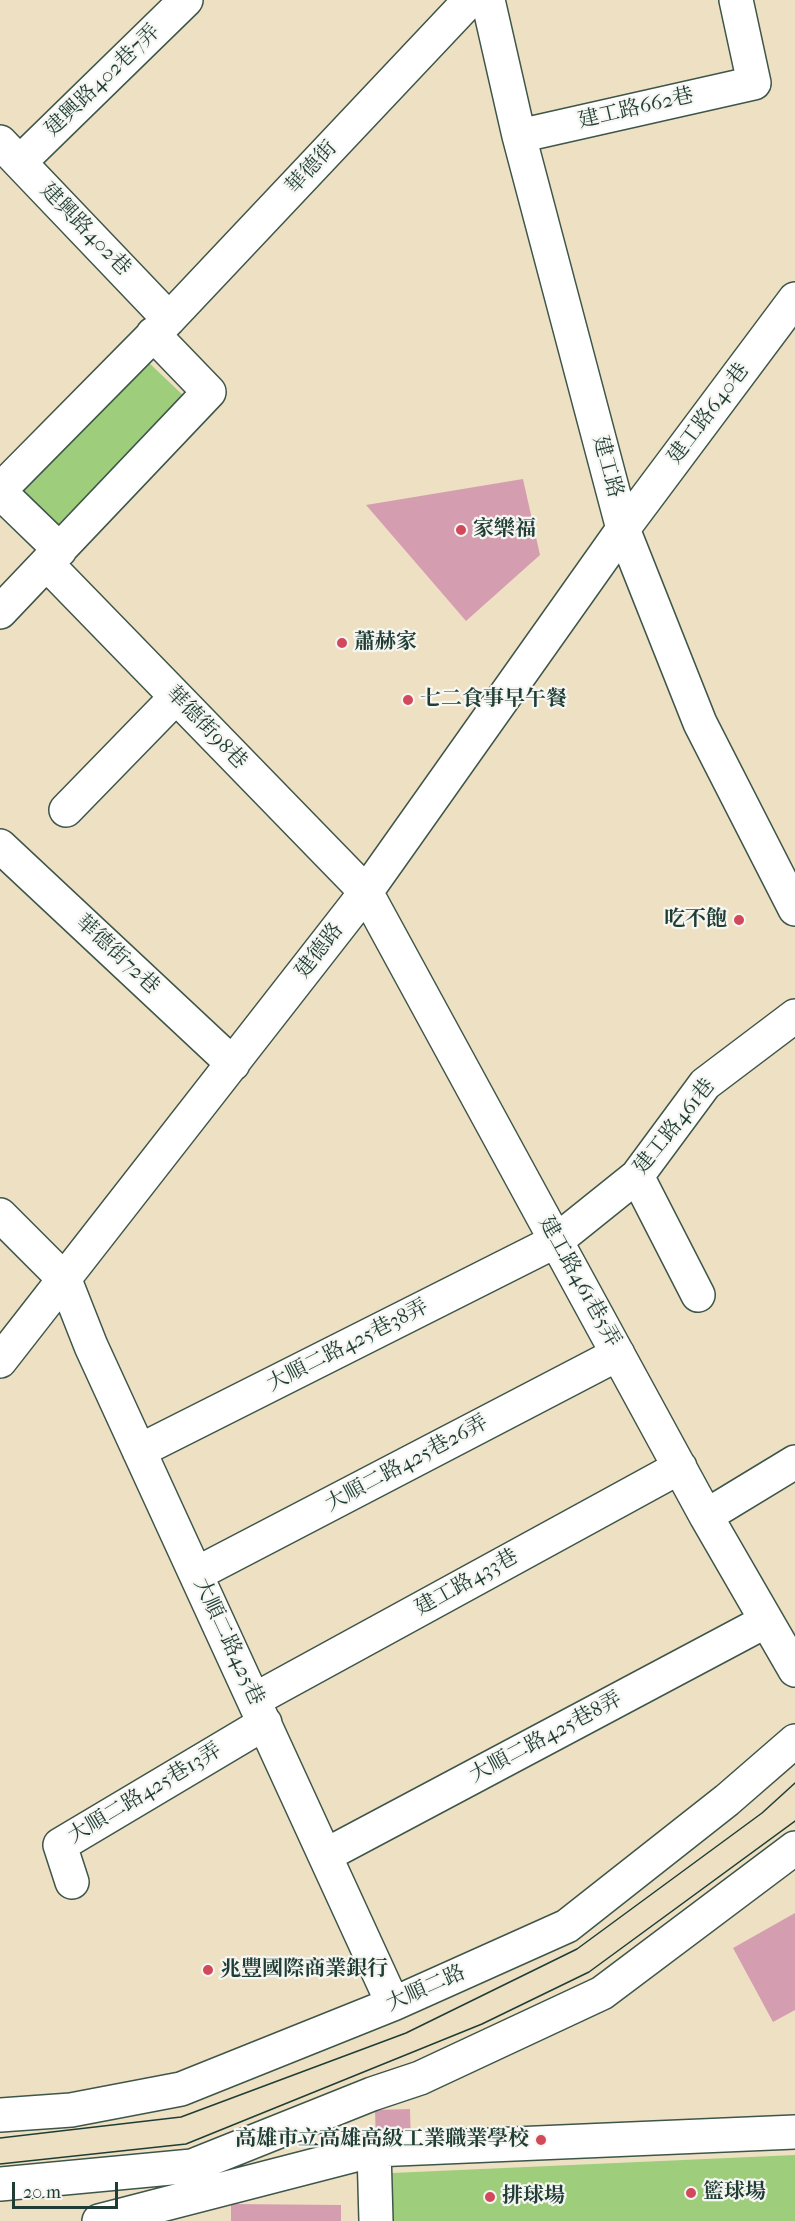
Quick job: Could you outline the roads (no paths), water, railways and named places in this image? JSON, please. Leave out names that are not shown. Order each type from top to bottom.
[{"type":"street","name":"建興路402巷7弄","points":[[10,152],[186,0]]},
{"type":"street","name":"華德街","points":[[53,557],[0,491],[161,326],[470,0]]},
{"type":"street","name":"建工路","points":[[488,0],[519,136],[623,529],[700,723],[795,909]]},
{"type":"street","name":"建工路662巷","points":[[519,136],[754,83],[736,0]]},
{"type":"street","name":"建興路402巷","points":[[10,152],[161,326]]},
{"type":"street","name":"建工路640巷","points":[[623,529],[795,299]]},
{"type":"street","points":[[0,612],[209,392],[161,326]]},
{"type":"street","name":"建德路","points":[[0,1361],[366,892],[623,529]]},
{"type":"street","name":"華德街98巷","points":[[53,557],[176,697],[366,892]]},
{"type":"street","points":[[66,810],[176,697]]},
{"type":"street","name":"華德街72巷","points":[[0,846],[233,1064]]},
{"type":"street","name":"建工路461巷5弄","points":[[366,892],[706,1516],[795,1670]]},
{"type":"street","name":"建工路461巷","points":[[556,1241],[638,1176],[705,1084],[795,1016]]},
{"type":"street","points":[[638,1176],[698,1294]]},
{"type":"street","points":[[0,1215],[65,1280]]},
{"type":"street","name":"大順二路425巷38弄","points":[[139,1451],[556,1241]]},
{"type":"street","name":"大順二路425巷","points":[[65,1280],[139,1451],[393,2004]]},
{"type":"street","name":"大順二路425巷26弄","points":[[196,1574],[618,1354]]},
{"type":"street","points":[[706,1516],[795,1462]]},
{"type":"street","name":"建工路433巷","points":[[260,1711],[680,1467]]},
{"type":"street","name":"大順二路425巷8弄","points":[[326,1855],[766,1621]]},
{"type":"street","name":"大順二路425巷13弄","points":[[72,1882],[60,1845],[260,1711]]},
{"type":"street","name":"大順二路","points":[[0,2115],[71,2110],[181,2089],[393,2004],[567,1926],[727,1800],[795,1741]]},
{"type":"street","points":[[0,2184],[192,2166],[372,2094],[420,2078],[602,1993],[795,1848]]},
{"type":"street","points":[[99,2221],[175,2211],[374,2150],[795,2132]]},
{"type":"street","points":[[374,2150],[376,2221]]},
{"type":"tram line","points":[[0,2138],[181,2117],[406,2033],[577,1949],[762,1813],[795,1783]]},
{"type":"tram line","points":[[0,2164],[186,2144],[482,2024],[589,1972],[795,1821]]},
{"type":"place","name":"家樂福","points":[[461,530]]},
{"type":"place","name":"蕭赫家","points":[[342,643]]},
{"type":"place","name":"七二食事早午餐","points":[[408,700]]},
{"type":"place","name":"吃不飽","points":[[739,920]]},
{"type":"place","name":"兆豐國際商業銀行","points":[[208,1970]]},
{"type":"place","name":"高雄市立高雄高級工業職業學校","points":[[541,2140]]},
{"type":"place","name":"籃球場","points":[[691,2193]]},
{"type":"place","name":"排球場","points":[[490,2197]]}]
